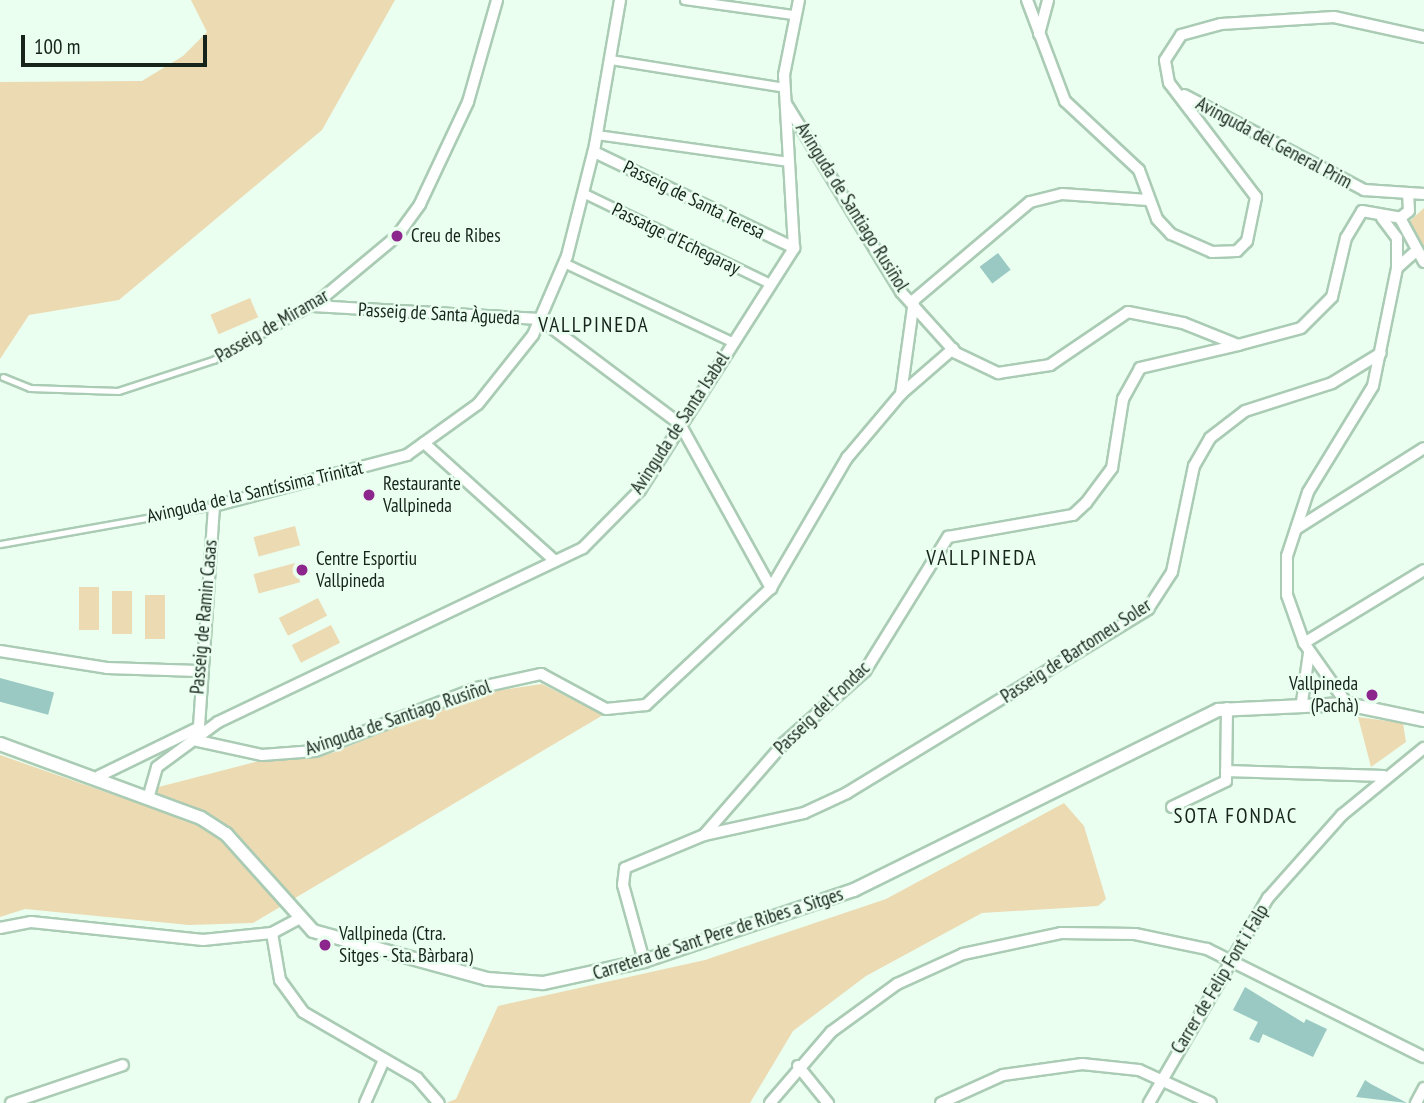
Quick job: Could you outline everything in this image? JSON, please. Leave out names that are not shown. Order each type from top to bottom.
[{"type":"street","name":"Passeig de Miramar","points":[[313,306],[397,236],[420,204],[468,102],[497,0]]},
{"type":"street","name":"Avinguda de la Santíssima Trinitat","points":[[214,506],[407,455],[478,404],[540,319],[564,263],[594,152],[620,0]]},
{"type":"street","points":[[685,0],[793,15]]},
{"type":"street","points":[[794,248],[785,88],[793,15],[799,0]]},
{"type":"street","points":[[1027,0],[1038,37],[1065,101],[1139,170],[1148,200],[1171,234],[1212,252],[1237,251],[1253,228],[1251,184],[1183,95],[1169,83],[1165,60],[1181,35],[1202,26],[1334,18],[1424,37]]},
{"type":"street","points":[[1038,37],[1048,0]]},
{"type":"street","points":[[611,60],[785,88]]},
{"type":"street","name":"Avinguda del General Prim","points":[[1183,95],[1364,190]]},
{"type":"street","name":"Avinguda de Santiago Rusiñol","points":[[786,102],[901,292],[914,300],[901,394]]},
{"type":"street","points":[[597,135],[789,162]]},
{"type":"street","name":"Passeig de Santa Teresa","points":[[594,152],[794,248]]},
{"type":"street","points":[[1408,194],[1409,211],[1399,218],[1382,218],[1363,211],[1364,190],[1424,194]]},
{"type":"street","name":"Passatge d'Echegaray","points":[[583,193],[770,284]]},
{"type":"street","points":[[1148,200],[1062,194],[1030,202],[914,300],[953,349],[988,371],[1032,370],[1066,356],[1128,312],[1183,323],[1238,345]]},
{"type":"street","name":"Passeig del Fondac","points":[[644,961],[621,876],[625,868],[704,835],[783,744],[865,671],[948,537],[1073,515],[1112,468],[1123,399],[1140,368],[1280,337],[1317,316],[1332,297],[1346,239],[1363,211]]},
{"type":"street","points":[[1347,704],[1307,648],[1287,595],[1287,556],[1307,492],[1369,395],[1381,353],[1397,268],[1397,238],[1382,218]]},
{"type":"street","points":[[1399,218],[1424,262]]},
{"type":"street","name":"Avinguda de Santa Isabel","points":[[149,795],[157,767],[198,741],[218,722],[289,684],[583,548],[640,490],[794,248]]},
{"type":"street","points":[[1397,268],[1417,250]]},
{"type":"street","points":[[564,263],[732,342]]},
{"type":"street","name":"Passeig de Santa Àgueda","points":[[313,306],[540,319],[680,424],[771,588]]},
{"type":"street","name":"Avinguda de Santiago Rusiñol","points":[[198,741],[262,755],[315,751],[477,688],[541,674],[606,709],[646,705],[771,588],[847,458],[901,394],[953,349]]},
{"type":"street","name":"Passeig de Bartomeu Soler","points":[[704,835],[804,813],[847,793],[1148,609],[1172,572],[1194,466],[1217,430],[1245,411],[1332,383],[1381,353]]},
{"type":"street","points":[[424,443],[555,561]]},
{"type":"street","points":[[1296,529],[1424,448]]},
{"type":"street","name":"Passeig de Ramin Casas","points":[[198,741],[198,671],[214,506]]},
{"type":"street","points":[[1307,648],[1424,570]]},
{"type":"street","points":[[1302,702],[1307,648]]},
{"type":"street","points":[[0,652],[107,668],[198,671]]},
{"type":"street","name":"Carretera de Sant Pere de Ribes a Sitges","points":[[0,744],[149,795],[226,834],[298,919],[329,938],[487,979],[567,980],[644,961],[854,890],[1133,748],[1227,708],[1302,702],[1347,704],[1422,716]]},
{"type":"street","points":[[1172,807],[1225,783],[1227,708]]},
{"type":"street","points":[[99,776],[196,729]]},
{"type":"street","name":"Carrer de Felip Font i Falp","points":[[1149,1103],[1228,957],[1302,857],[1384,776],[1424,748]]},
{"type":"street","points":[[1227,771],[1384,776]]},
{"type":"street","points":[[0,928],[31,922],[203,940],[272,933],[298,919]]},
{"type":"street","points":[[272,933],[280,980],[303,1012],[417,1078],[437,1101]]},
{"type":"street","points":[[770,1103],[798,1066],[849,1017],[897,984],[1002,942],[1115,933],[1228,957],[1424,1057]]},
{"type":"street","points":[[365,1103],[384,1060]]},
{"type":"street","points":[[11,1103],[123,1065]]},
{"type":"street","points":[[798,1066],[828,1103]]},
{"type":"street","points":[[941,1103],[1033,1067],[1110,1066],[1163,1077],[1212,1103]]},
{"type":"street","points":[[1416,1103],[1424,1088]]},
{"type":"street","points":[[422,1103],[437,1101]]},
{"type":"lane","name":"Passeig de Miramar","points":[[3,377],[30,388],[118,391],[213,360],[313,306]]},
{"type":"lane","name":"Avinguda de la Santíssima Trinitat","points":[[0,544],[214,506]]},
{"type":"shaded area","points":[[191,0],[395,0],[322,130],[119,300],[29,315],[0,359],[0,82],[142,81],[183,56],[207,32]]},
{"type":"shaded area","points":[[1424,208],[1424,250],[1410,221]]},
{"type":"shaded area","points":[[250,298],[258,317],[219,334],[210,315]]},
{"type":"shaded area","points":[[295,526],[300,545],[259,556],[253,537]]},
{"type":"shaded area","points":[[295,563],[300,582],[259,593],[253,574]]},
{"type":"shaded area","points":[[79,587],[99,587],[99,630],[79,630]]},
{"type":"shaded area","points":[[112,591],[132,591],[132,634],[112,634]]},
{"type":"shaded area","points":[[145,595],[165,595],[165,639],[145,639]]},
{"type":"shaded area","points":[[318,598],[327,616],[288,636],[279,618]]},
{"type":"shaded area","points":[[331,625],[340,643],[301,663],[292,645]]},
{"type":"shaded area","points":[[542,684],[603,715],[253,923],[189,925],[25,909],[0,917],[0,755],[120,797],[259,761],[332,753],[480,693]]},
{"type":"shaded area","points":[[1358,717],[1403,723],[1406,742],[1371,767]]},
{"type":"shaded area","points":[[1064,803],[1084,826],[1106,899],[1098,906],[982,913],[866,976],[793,1031],[750,1103],[446,1103],[456,1099],[498,1006],[705,960],[886,899]]},
{"type":"building","points":[[998,253],[1011,270],[992,284],[980,267]]},
{"type":"building","points":[[0,678],[54,692],[48,715],[0,702]]},
{"type":"building","points":[[1245,987],[1304,1023],[1306,1019],[1327,1029],[1313,1057],[1263,1034],[1259,1043],[1249,1039],[1258,1022],[1233,1010]]},
{"type":"building","points":[[1365,1080],[1371,1084],[1407,1103],[1356,1097]]},
{"type":"place","name":"Creu de Ribes","points":[[397,236]]},
{"type":"place","name":"Restaurante Vallpineda","points":[[369,495]]},
{"type":"place","name":"Centre Esportiu Vallpineda","points":[[302,570]]},
{"type":"place","name":"Vallpineda (Pachà)","points":[[1372,695]]},
{"type":"place","name":"Vallpineda (Ctra. Sitges - Sta. Bàrbara)","points":[[325,945]]},
{"type":"district","name":"VALLPINEDA","points":[[594,325]]},
{"type":"district","name":"VALLPINEDA","points":[[982,558]]},
{"type":"district","name":"SOTA FONDAC","points":[[1236,816]]}]
